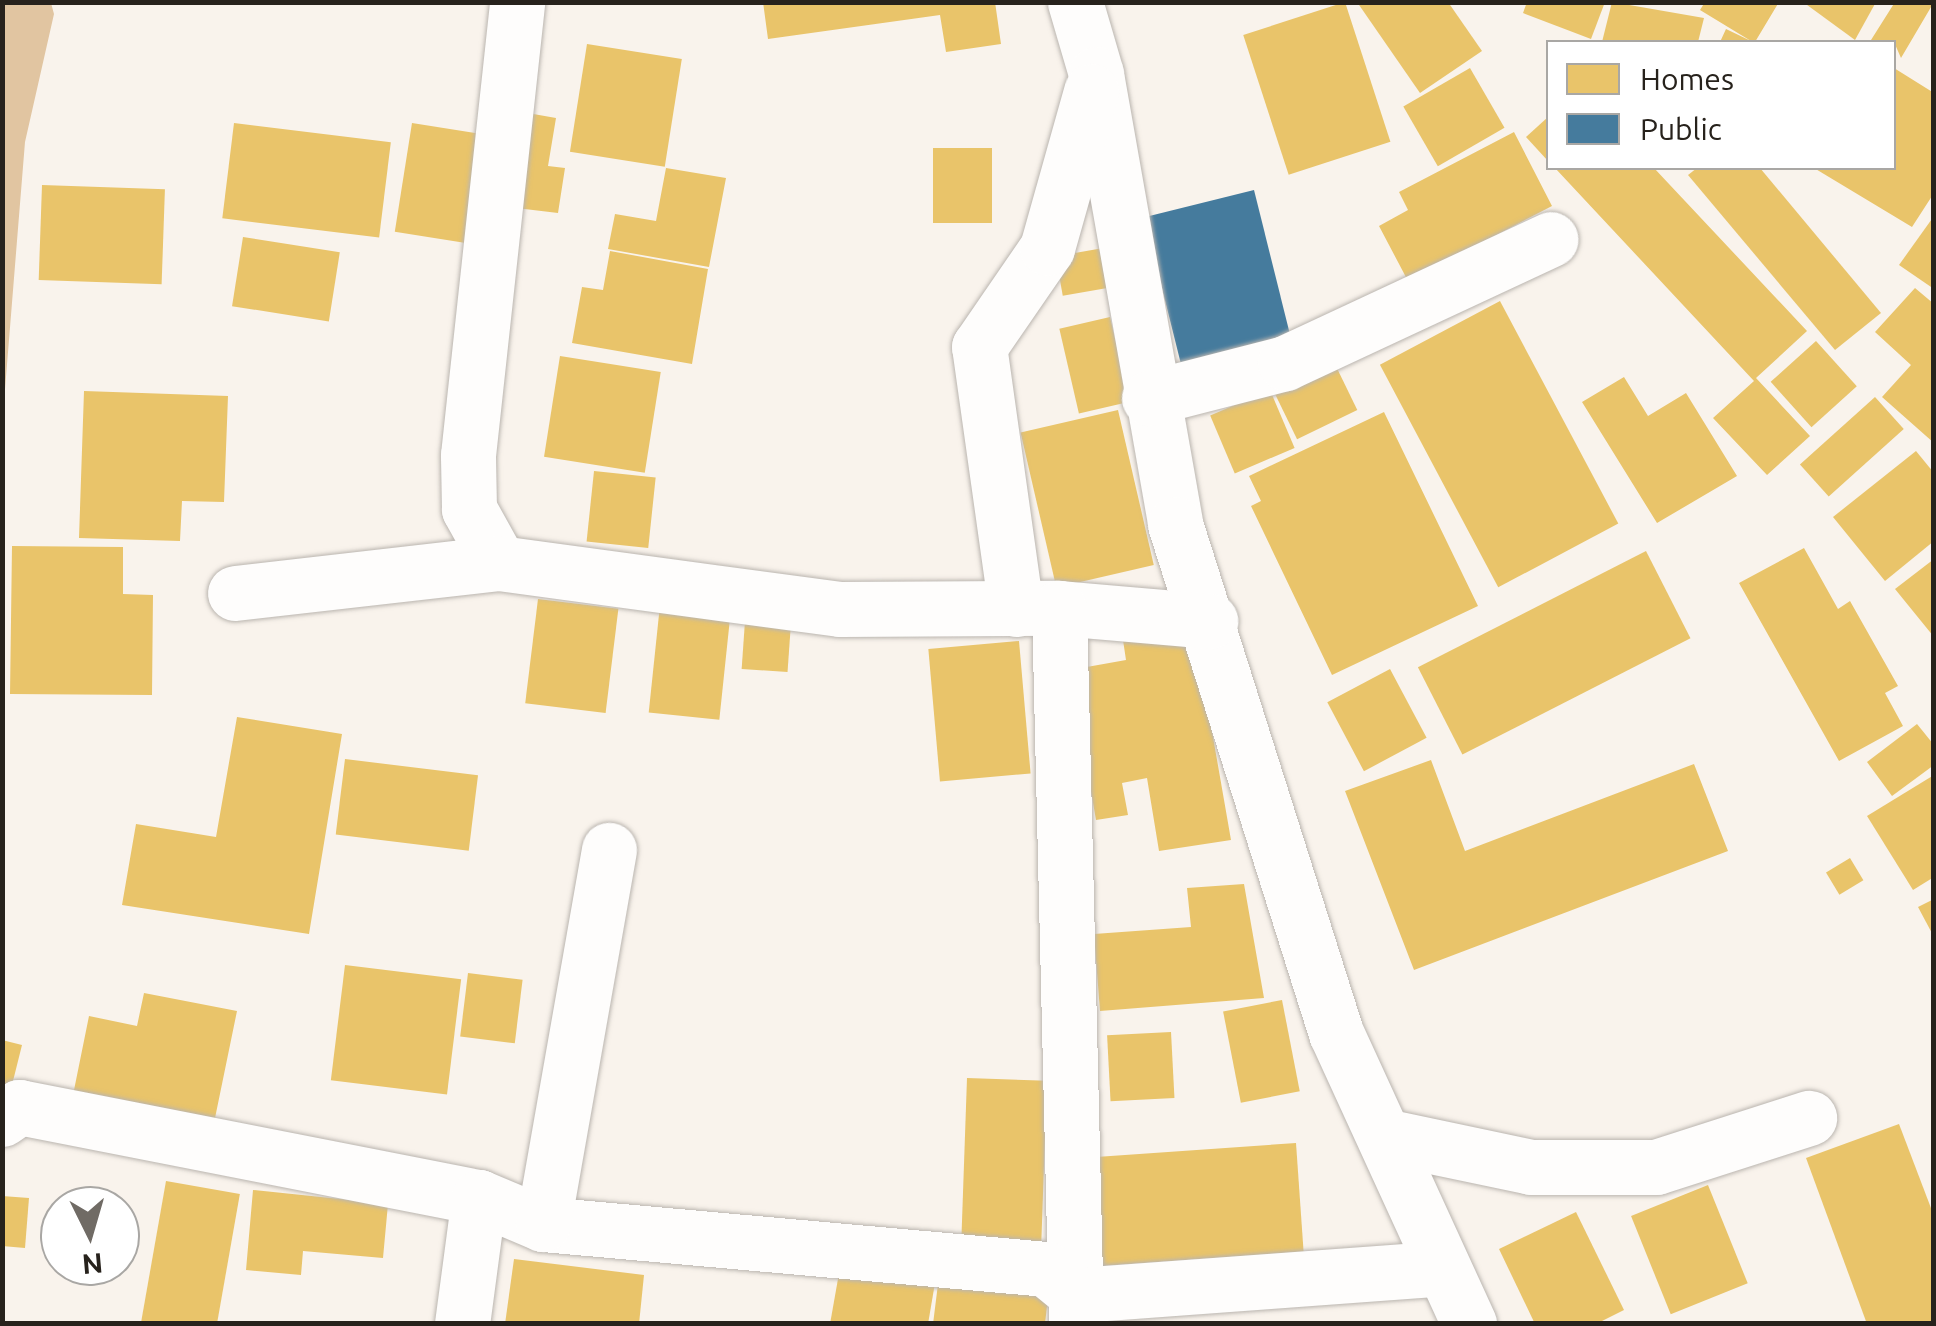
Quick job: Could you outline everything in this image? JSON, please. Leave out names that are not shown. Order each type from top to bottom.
[{"type":"street","points":[[499,563],[469,509],[468,455],[517,2]]},
{"type":"street","points":[[1075,2],[1096,74],[1149,398],[1175,524],[1210,621],[1336,1033],[1384,1136],[1436,1269],[1469,1324]]},
{"type":"street","points":[[1077,1309],[1038,608],[979,347],[1047,248],[1096,74]]},
{"type":"street","points":[[1149,398],[1285,362],[1551,239]]},
{"type":"street","points":[[234,593],[499,563],[840,609],[1038,608],[1210,621]]},
{"type":"street","points":[[542,1224],[610,850]]},
{"type":"street","points":[[2,1119],[19,1107],[479,1196],[542,1224],[1046,1269],[1077,1309]]},
{"type":"street","points":[[1384,1136],[1531,1167],[1656,1167],[1809,1118]]},
{"type":"street","points":[[462,1324],[479,1196]]},
{"type":"street","points":[[1077,1309],[1436,1269]]},
{"type":"shaded area","points":[[3,2],[51,3],[54,14],[25,142],[3,414]]},
{"type":"building: Homes","points":[[763,2],[995,2],[1001,44],[946,52],[940,15],[768,39]]},
{"type":"building: Homes","points":[[1345,2],[1390,142],[1289,175],[1243,35]]},
{"type":"building: Homes","points":[[1357,2],[1448,2],[1482,51],[1420,93]]},
{"type":"building: Homes","points":[[1527,2],[1605,2],[1591,39],[1523,13]]},
{"type":"building: Homes","points":[[1612,2],[1704,18],[1698,40],[1602,40]]},
{"type":"building: Homes","points":[[1705,2],[1779,2],[1756,40],[1749,40],[1700,10]]},
{"type":"building: Homes","points":[[1803,2],[1876,2],[1855,40]]},
{"type":"building: Homes","points":[[1895,2],[1934,2],[1901,58],[1896,40],[1871,40]]},
{"type":"building: Homes","points":[[1726,29],[1749,40],[1721,40]]},
{"type":"building: Homes","points":[[587,44],[682,59],[665,167],[570,152]]},
{"type":"building: Homes","points":[[1470,68],[1504,128],[1438,166],[1403,106]]},
{"type":"building: Homes","points":[[1896,69],[1934,93],[1934,193],[1912,227],[1817,170],[1896,170]]},
{"type":"building: Homes","points":[[522,112],[556,118],[548,166],[565,168],[558,213],[507,207]]},
{"type":"building: Homes","points":[[1546,119],[1546,159],[1526,137]]},
{"type":"building: Homes","points":[[234,123],[391,142],[379,238],[222,218]]},
{"type":"building: Homes","points":[[412,123],[486,135],[469,243],[395,232]]},
{"type":"building: Homes","points":[[1514,132],[1552,206],[1408,281],[1379,226],[1408,210],[1399,192]]},
{"type":"building: Homes","points":[[933,148],[992,148],[992,223],[933,223]]},
{"type":"building: Homes","points":[[666,168],[726,178],[709,267],[608,249],[615,214],[656,221]]},
{"type":"building: Homes","points":[[1557,170],[1656,170],[1807,331],[1756,378],[1810,436],[1767,475],[1713,418],[1754,381]]},
{"type":"building: Homes","points":[[1694,170],[1762,170],[1881,313],[1835,350],[1688,175]]},
{"type":"building: Homes","points":[[42,185],[165,189],[162,284],[39,280]]},
{"type":"building: Homes","points":[[1934,216],[1934,289],[1899,265]]},
{"type":"building: Homes","points":[[243,237],[340,252],[329,321],[232,306]]},
{"type":"building: Homes","points":[[1109,247],[1116,286],[1063,296],[1056,256]]},
{"type":"building: Homes","points":[[610,251],[708,269],[692,364],[572,343],[582,287],[603,290]]},
{"type":"building: Homes","points":[[1915,288],[1934,304],[1934,443],[1882,397],[1911,365],[1875,332]]},
{"type":"building: Homes","points":[[1500,301],[1618,524],[1498,587],[1380,365]]},
{"type":"building: Homes","points":[[1110,317],[1130,402],[1079,413],[1059,329]]},
{"type":"building: Homes","points":[[1816,341],[1857,386],[1811,427],[1771,382]]},
{"type":"building: Homes","points":[[560,356],[661,372],[645,473],[544,457]]},
{"type":"building: Homes","points":[[1331,356],[1357,410],[1297,439],[1271,385]]},
{"type":"building: Homes","points":[[1624,377],[1648,416],[1686,393],[1737,476],[1657,523],[1582,402]]},
{"type":"building: Homes","points":[[1270,390],[1295,448],[1235,473],[1210,415]]},
{"type":"building: Homes","points":[[84,391],[228,396],[224,502],[182,501],[180,541],[79,538]]},
{"type":"building: Homes","points":[[1875,397],[1904,429],[1829,497],[1800,465]]},
{"type":"building: Homes","points":[[1118,410],[1154,565],[1056,587],[1021,432]]},
{"type":"building: Homes","points":[[1384,412],[1478,606],[1332,675],[1251,506],[1261,501],[1249,476]]},
{"type":"building: Homes","points":[[1916,451],[1934,473],[1934,541],[1885,581],[1833,517]]},
{"type":"building: Homes","points":[[594,471],[656,477],[648,548],[587,542]]},
{"type":"building: Homes","points":[[12,546],[123,547],[123,594],[153,595],[152,695],[10,694]]},
{"type":"building: Homes","points":[[1804,548],[1838,609],[1850,601],[1898,686],[1885,693],[1903,726],[1839,761],[1739,583]]},
{"type":"building: Homes","points":[[1646,551],[1690,638],[1462,755],[1418,667]]},
{"type":"building: Homes","points":[[1934,559],[1934,637],[1895,589]]},
{"type":"building: Homes","points":[[538,599],[618,609],[606,713],[525,703]]},
{"type":"building: Homes","points":[[660,605],[731,612],[719,720],[649,712]]},
{"type":"building: Homes","points":[[745,621],[791,624],[788,672],[742,669]]},
{"type":"building: Homes","points":[[1194,628],[1231,840],[1159,851],[1147,778],[1122,783],[1128,815],[1096,820],[1070,670],[1126,660],[1123,640]]},
{"type":"building: Homes","points":[[1019,641],[1031,773],[940,781],[928,649]]},
{"type":"building: Homes","points":[[1390,669],[1427,738],[1364,771],[1327,702]]},
{"type":"building: Homes","points":[[237,717],[342,734],[309,934],[122,905],[136,824],[216,837]]},
{"type":"building: Homes","points":[[1917,724],[1934,745],[1934,765],[1892,796],[1867,762]]},
{"type":"building: Homes","points":[[345,759],[478,775],[469,851],[336,834]]},
{"type":"building: Homes","points":[[1431,760],[1465,851],[1694,764],[1728,851],[1414,970],[1345,791]]},
{"type":"building: Homes","points":[[1934,775],[1934,877],[1913,890],[1867,816]]},
{"type":"building: Homes","points":[[1850,858],[1863,880],[1839,895],[1826,872]]},
{"type":"building: Homes","points":[[1244,884],[1264,998],[1100,1011],[1094,934],[1191,927],[1187,888]]},
{"type":"building: Homes","points":[[1934,899],[1934,937],[1918,907]]},
{"type":"building: Homes","points":[[345,965],[461,979],[447,1094],[331,1080]]},
{"type":"building: Homes","points":[[468,973],[523,980],[515,1043],[460,1037]]},
{"type":"building: Homes","points":[[144,993],[237,1011],[214,1123],[73,1095],[89,1016],[137,1026]]},
{"type":"building: Homes","points":[[1282,1000],[1300,1091],[1241,1103],[1223,1011]]},
{"type":"building: Homes","points":[[1171,1032],[1174,1098],[1111,1101],[1107,1035]]},
{"type":"building: Homes","points":[[2,1040],[22,1045],[10,1093],[2,1091]]},
{"type":"building: Homes","points":[[967,1078],[1047,1081],[1041,1243],[961,1240]]},
{"type":"building: Homes","points":[[1899,1124],[1934,1216],[1934,1324],[1867,1324],[1806,1158]]},
{"type":"building: Homes","points":[[1296,1143],[1304,1252],[1093,1266],[1086,1158]]},
{"type":"building: Homes","points":[[166,1181],[240,1194],[217,1324],[141,1324]]},
{"type":"building: Homes","points":[[1708,1185],[1748,1283],[1671,1314],[1631,1216]]},
{"type":"building: Homes","points":[[253,1190],[388,1204],[383,1258],[303,1251],[301,1275],[246,1270]]},
{"type":"building: Homes","points":[[2,1196],[29,1198],[25,1248],[2,1246]]},
{"type":"building: Homes","points":[[1576,1212],[1624,1310],[1596,1324],[1535,1324],[1499,1249]]},
{"type":"building: Homes","points":[[514,1259],[644,1275],[639,1324],[505,1324]]},
{"type":"building: Homes","points":[[841,1262],[936,1277],[928,1324],[830,1324]]},
{"type":"building: Homes","points":[[938,1284],[1048,1297],[1045,1324],[933,1324]]},
{"type":"building: Public","points":[[1254,190],[1291,338],[1181,366],[1144,217]]}]
